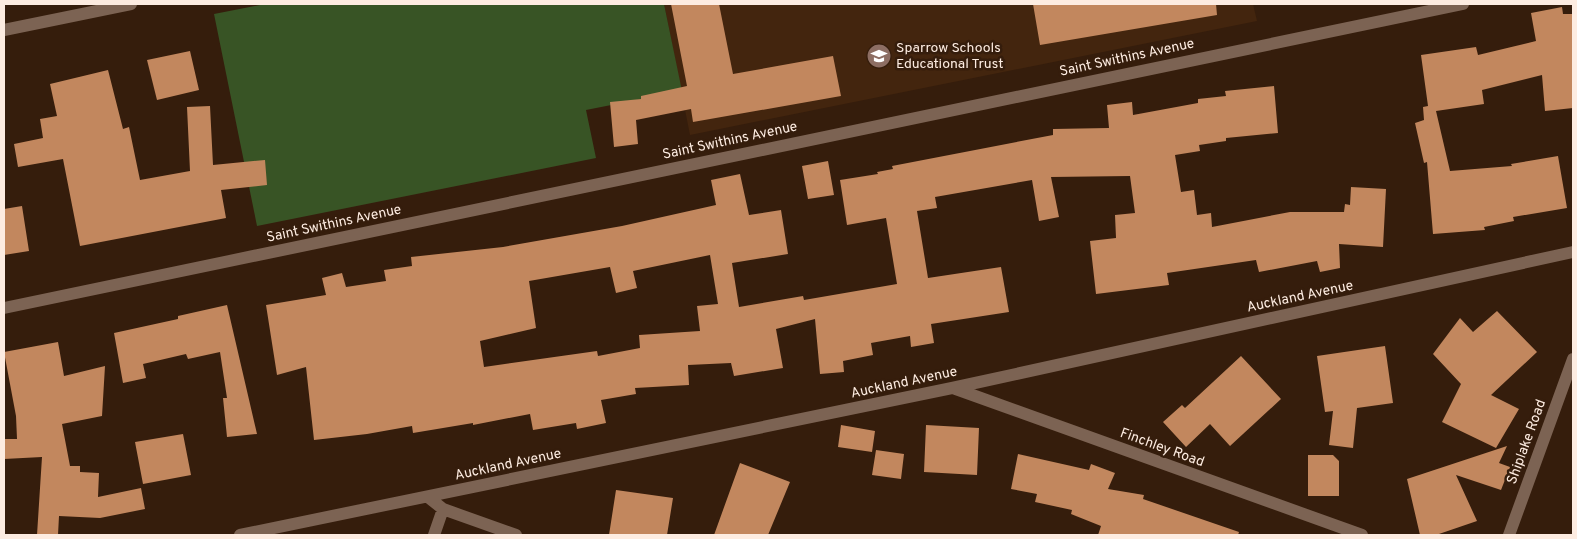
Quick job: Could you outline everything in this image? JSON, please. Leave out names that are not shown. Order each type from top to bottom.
[{"type":"street","points":[[4,30],[131,4]]},
{"type":"street","name":"Saint Swithins Avenue","points":[[4,308],[1463,4]]},
{"type":"street","name":"Auckland Avenue","points":[[240,535],[952,388],[1573,252]]},
{"type":"street","name":"Shiplake Road","points":[[1509,535],[1573,359]]},
{"type":"street","name":"Finchley Road","points":[[952,388],[1362,535]]},
{"type":"street","points":[[428,497],[443,509],[516,535]]},
{"type":"street","points":[[434,535],[443,509]]},
{"type":"shaded area","name":"Sparrow Schools Educational Trust","points":[[664,4],[1253,4],[1257,21],[690,135]]},
{"type":"green space","points":[[265,4],[664,4],[682,91],[586,110],[596,158],[257,226],[214,14]]},
{"type":"building","points":[[671,4],[719,4],[733,74],[833,56],[841,96],[693,122],[691,109],[636,120],[638,144],[614,147],[610,102],[641,99],[641,96],[687,86]]},
{"type":"building","points":[[1033,4],[1216,4],[1217,15],[1040,45]]},
{"type":"building","points":[[1562,7],[1563,14],[1573,14],[1573,108],[1545,111],[1542,75],[1482,90],[1484,104],[1436,111],[1450,171],[1512,166],[1511,164],[1558,156],[1567,208],[1513,217],[1514,221],[1484,227],[1485,230],[1433,234],[1427,162],[1424,163],[1415,123],[1424,120],[1423,107],[1428,106],[1421,55],[1476,47],[1478,55],[1536,41],[1531,13]]},
{"type":"building","points":[[190,51],[199,90],[157,100],[147,60]]},
{"type":"building","points":[[108,70],[123,129],[129,127],[140,180],[190,171],[187,107],[210,106],[213,165],[265,160],[267,185],[221,190],[226,218],[80,246],[63,159],[18,167],[14,144],[43,138],[40,119],[57,116],[50,84]]},
{"type":"building","points":[[1274,86],[1278,133],[1226,138],[1226,141],[1199,145],[1200,151],[1175,155],[1181,192],[1194,190],[1197,215],[1211,213],[1212,227],[1290,212],[1344,212],[1345,204],[1350,205],[1351,187],[1386,189],[1383,247],[1339,244],[1340,268],[1320,272],[1317,261],[1259,272],[1256,260],[1167,273],[1169,285],[1096,294],[1090,241],[1116,238],[1115,215],[1135,213],[1130,176],[1051,177],[1059,217],[1039,221],[1032,180],[935,197],[937,208],[917,211],[928,278],[1001,267],[1009,312],[931,324],[934,343],[911,347],[910,336],[871,343],[873,355],[843,361],[844,372],[820,374],[815,319],[776,329],[783,368],[734,376],[731,363],[688,365],[689,385],[635,388],[636,394],[601,400],[606,423],[577,429],[576,423],[533,430],[530,414],[473,425],[473,423],[413,433],[412,426],[367,434],[314,440],[306,367],[277,375],[266,305],[326,295],[322,278],[342,273],[346,287],[386,281],[384,270],[412,266],[411,257],[503,247],[622,226],[716,205],[711,180],[740,174],[749,215],[781,210],[788,254],[732,263],[739,307],[803,296],[804,300],[897,284],[886,218],[847,225],[840,180],[878,174],[877,172],[893,169],[892,166],[1053,135],[1053,129],[1109,128],[1107,105],[1132,102],[1133,115],[1198,103],[1198,99],[1226,96],[1225,91]],"holes":[[[710,255],[718,304],[697,306],[700,331],[639,335],[640,348],[598,356],[597,351],[484,367],[480,341],[536,328],[529,281],[610,267],[616,293],[637,288],[633,271]]]},
{"type":"building","points":[[828,161],[834,195],[808,199],[802,166]]},
{"type":"building","points":[[22,206],[29,251],[4,255],[4,209]]},
{"type":"building","points":[[227,305],[257,434],[227,437],[223,398],[227,398],[220,352],[188,359],[186,354],[143,364],[146,378],[123,383],[114,333],[178,319],[178,316]]},
{"type":"building","points":[[1497,311],[1537,352],[1491,395],[1519,409],[1496,448],[1442,422],[1461,384],[1433,354],[1460,318],[1473,332]]},
{"type":"building","points":[[58,342],[64,376],[105,366],[102,416],[62,424],[70,466],[80,466],[80,472],[99,473],[98,497],[141,488],[145,509],[100,518],[59,516],[58,535],[37,535],[42,457],[4,459],[4,439],[17,439],[16,416],[4,352]]},
{"type":"building","points":[[1385,346],[1393,403],[1357,408],[1353,448],[1329,445],[1333,411],[1325,412],[1317,356]]},
{"type":"building","points":[[1241,356],[1281,399],[1230,446],[1210,424],[1186,447],[1163,422],[1182,405],[1185,408]]},
{"type":"building","points":[[841,425],[875,431],[872,452],[838,447]]},
{"type":"building","points":[[926,425],[979,428],[977,475],[924,472]]},
{"type":"building","points":[[183,434],[191,475],[143,484],[135,442]]},
{"type":"building","points":[[1507,446],[1499,463],[1510,467],[1501,490],[1456,475],[1477,521],[1436,535],[1420,535],[1407,479]]},
{"type":"building","points":[[876,450],[904,454],[901,479],[872,475]]},
{"type":"building","points":[[1018,454],[1089,470],[1091,464],[1115,473],[1108,489],[1144,495],[1143,499],[1239,532],[1238,535],[1098,535],[1101,526],[1071,514],[1072,510],[1035,502],[1037,494],[1011,489]]},
{"type":"building","points":[[1308,455],[1333,455],[1339,461],[1339,496],[1308,496]]},
{"type":"building","points":[[740,463],[790,482],[768,535],[714,535]]},
{"type":"building","points":[[616,490],[673,498],[667,535],[609,535]]},
{"type":"place","name":"Sparrow Schools Educational Trust","points":[[879,56]]}]
